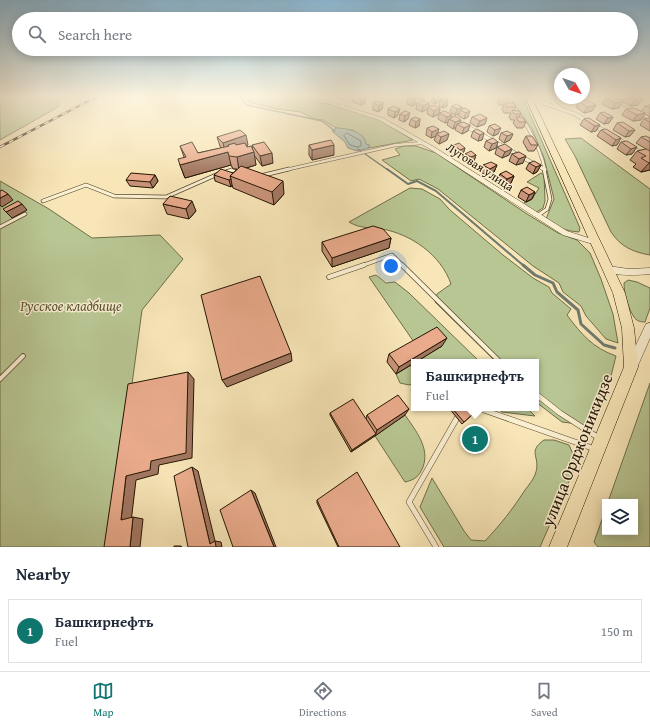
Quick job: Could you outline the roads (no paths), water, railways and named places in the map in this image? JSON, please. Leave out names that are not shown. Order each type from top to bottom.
[{"type":"main road","points":[[538,122],[618,292],[624,310],[630,341],[631,367]]},
{"type":"main road","name":"улица Орджоникидзе","points":[[558,547],[631,367]]},
{"type":"street","name":"Луговая улица","points":[[387,122],[424,143],[565,233],[596,243]]},
{"type":"street","points":[[457,122],[544,169]]},
{"type":"street","points":[[589,122],[650,159]]},
{"type":"street","points":[[608,269],[630,272],[650,272]]},
{"type":"street","points":[[631,367],[650,327]]},
{"type":"lane","points":[[525,122],[542,157],[550,199],[546,209],[537,216]]},
{"type":"lane","points":[[253,177],[396,145],[424,143]]},
{"type":"lane","points":[[43,201],[86,185],[114,196],[166,197],[221,173],[232,170],[246,175]]},
{"type":"lane","points":[[0,227],[25,214]]},
{"type":"lane","points":[[329,277],[392,255],[497,359]]},
{"type":"lane","points":[[0,379],[23,356]]},
{"type":"lane","points":[[539,396],[600,445]]},
{"type":"lane","points":[[487,411],[600,445]]},
{"type":"lane","points":[[436,547],[409,502],[456,418]]},
{"type":"water","points":[[336,128],[350,130],[359,134],[365,140],[366,144],[369,145],[369,148],[357,151],[348,148],[345,142],[332,131]]},
{"type":"waterway","points":[[323,122],[335,131]]},
{"type":"waterway","points":[[358,149],[388,170]]},
{"type":"waterway","points":[[387,169],[408,184],[417,181],[436,191],[524,266]]},
{"type":"waterway","points":[[523,265],[535,275],[553,283],[557,292],[578,310],[581,324],[604,345],[615,348]]},
{"type":"railway","points":[[0,147],[49,122]]},
{"type":"place","name":"Башкирнефть","points":[[475,439]]},
{"type":"park label","name":"Русское кладбище","points":[[71,306]]}]
